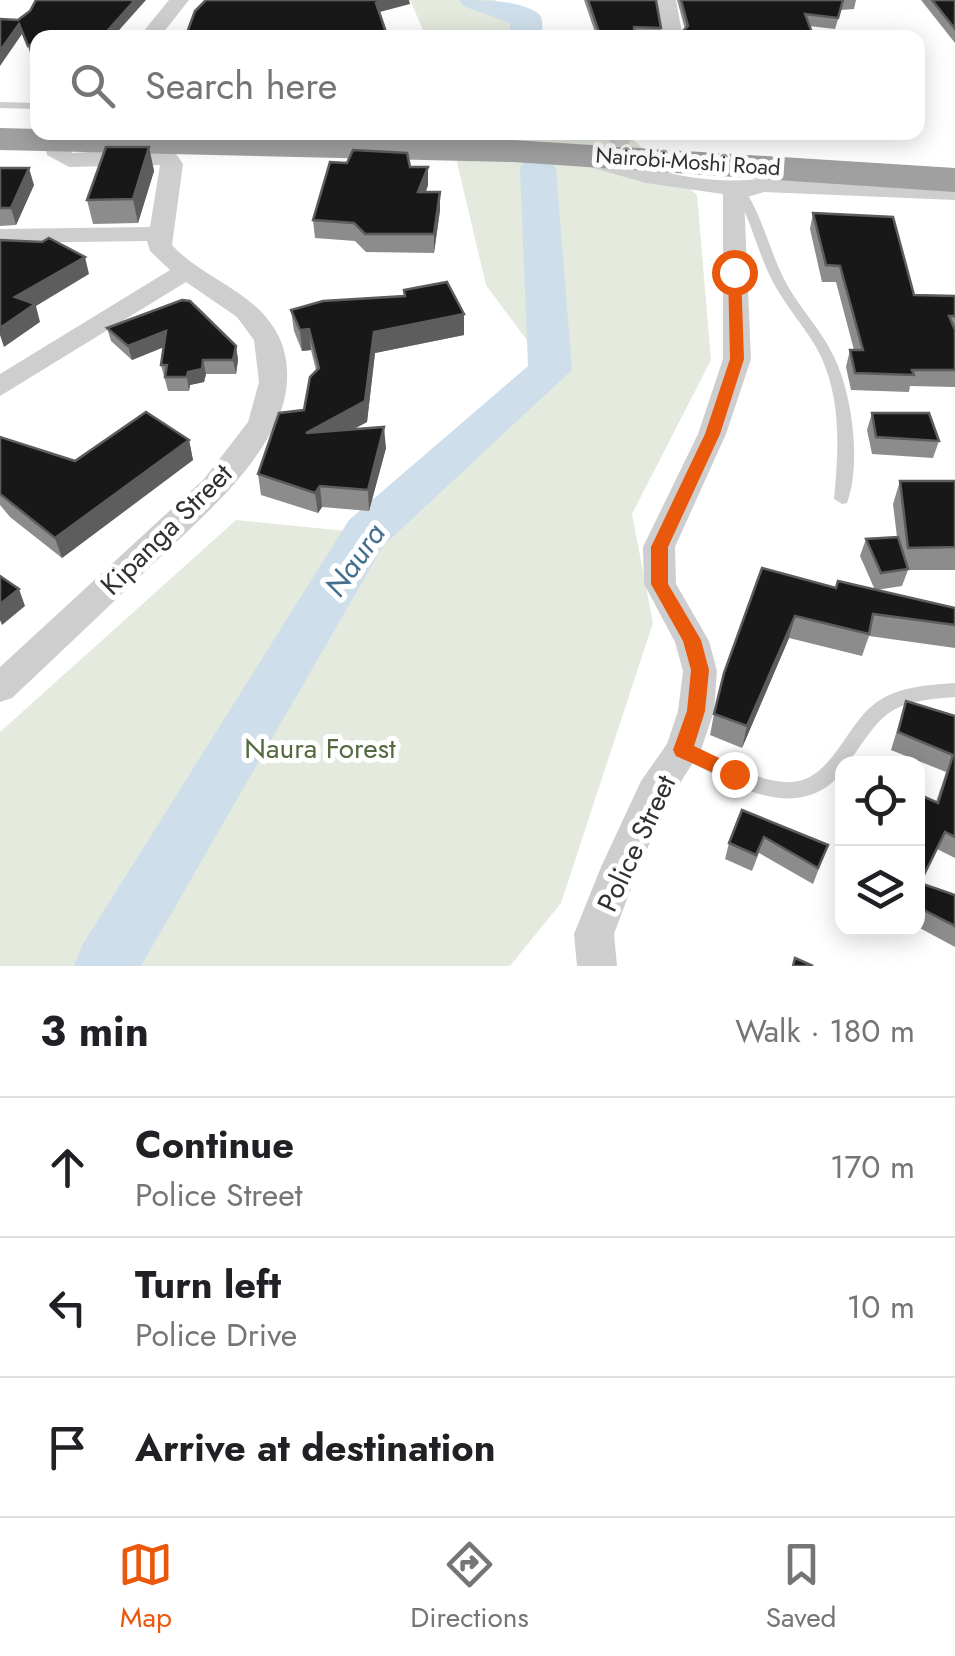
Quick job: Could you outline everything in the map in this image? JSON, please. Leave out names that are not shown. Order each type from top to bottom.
[{"type":"highway","name":"Nairobi-Moshi Road","points":[[1,128],[30,129]]},
{"type":"highway","name":"Nairobi-Moshi Road","points":[[277,140],[572,154],[955,180]]},
{"type":"highway","name":"Nairobi-Moshi Road","points":[[659,140],[955,162]]},
{"type":"street","points":[[155,30],[179,0]]},
{"type":"street","points":[[666,0],[672,30]]},
{"type":"street","points":[[0,236],[158,234],[172,164],[168,159],[143,156],[69,160],[58,155],[51,140]]},
{"type":"street","points":[[572,154],[646,176],[739,189],[812,186],[955,194]]},
{"type":"street","name":"Police Street","points":[[597,966],[594,934],[620,867],[654,792],[683,750],[696,711],[700,670],[692,640],[660,584],[660,547],[712,434],[737,359],[731,216],[732,198],[739,189]]},
{"type":"street","name":"Kipanga Street","points":[[0,688],[224,476],[262,423],[272,398],[267,339],[254,320],[169,260],[159,246],[158,234]]},
{"type":"street","points":[[0,386],[188,270]]},
{"type":"lane","points":[[1,128],[30,111]]},
{"type":"lane","points":[[739,189],[753,209],[764,250],[781,285],[824,350],[840,383],[848,430],[842,499]]},
{"type":"lane","points":[[683,750],[762,786],[790,791],[812,787],[832,774],[880,709],[900,698],[955,690]]},
{"type":"green space","points":[[410,0],[495,0],[522,30],[423,30]]},
{"type":"green space","name":"Naura Forest","points":[[452,140],[633,140],[697,195],[711,360],[632,514],[653,623],[561,903],[510,966],[0,966],[0,732],[236,520],[366,533],[549,370],[486,285]]},
{"type":"building","points":[[36,0],[135,0],[108,30],[30,30],[28,46],[19,24],[0,51],[0,19],[18,20]]},
{"type":"building","points":[[206,0],[386,0],[376,3],[385,30],[188,30],[195,11]]},
{"type":"building","points":[[588,0],[656,0],[661,28],[598,30]]},
{"type":"building","points":[[681,0],[843,0],[838,18],[805,14],[811,30],[684,30],[688,26]]},
{"type":"building","points":[[932,0],[955,0],[955,29]]},
{"type":"building","points":[[106,147],[149,147],[133,199],[87,200]]},
{"type":"building","points":[[353,150],[407,153],[410,167],[428,167],[418,192],[440,192],[434,234],[365,234],[354,223],[313,220],[330,162],[347,163]]},
{"type":"building","points":[[0,168],[29,168],[11,208],[0,208]]},
{"type":"building","points":[[813,213],[893,217],[914,295],[955,296],[955,316],[949,316],[955,330],[955,370],[912,370],[914,375],[855,373],[850,350],[863,350],[840,266],[826,265]]},
{"type":"building","points":[[49,238],[85,257],[15,297],[35,304],[0,328],[0,240],[42,242]]},
{"type":"building","points":[[447,282],[464,314],[374,332],[365,401],[306,433],[384,427],[368,490],[320,486],[315,493],[258,474],[279,413],[304,410],[310,377],[319,368],[309,329],[300,330],[291,310],[323,301],[405,296],[404,290]]},
{"type":"building","points":[[182,300],[190,301],[236,346],[233,360],[203,360],[202,369],[188,372],[187,377],[165,377],[167,365],[161,365],[166,331],[128,346],[107,328]]},
{"type":"building","points":[[146,412],[189,440],[55,538],[0,494],[0,437],[75,461]]},
{"type":"building","points":[[872,413],[929,413],[939,441],[876,437]]},
{"type":"building","points":[[900,481],[955,481],[955,547],[908,548]]},
{"type":"building","points":[[898,537],[908,569],[881,573],[866,539]]},
{"type":"building","points":[[762,568],[836,588],[838,581],[955,608],[955,625],[873,614],[869,634],[795,616],[747,726],[714,714],[724,673]]},
{"type":"building","points":[[0,576],[19,589],[0,604]]},
{"type":"building","points":[[906,701],[955,716],[955,837],[945,832],[925,873],[925,797],[938,803],[953,755],[898,732]]},
{"type":"building","points":[[742,810],[828,845],[818,868],[764,837],[756,855],[729,843]]},
{"type":"building","points":[[925,885],[955,895],[955,926],[925,911]]},
{"type":"building","points":[[795,958],[813,966],[793,966]]},
{"type":"waterway","name":"Naura","points":[[474,0],[526,18],[526,30]]},
{"type":"waterway","name":"Naura","points":[[106,966],[366,533],[550,370],[538,168]]},
{"type":"route","points":[[734,272],[737,359],[712,434],[660,547],[660,584],[692,640],[700,670],[696,711],[683,750],[734,774]]}]
